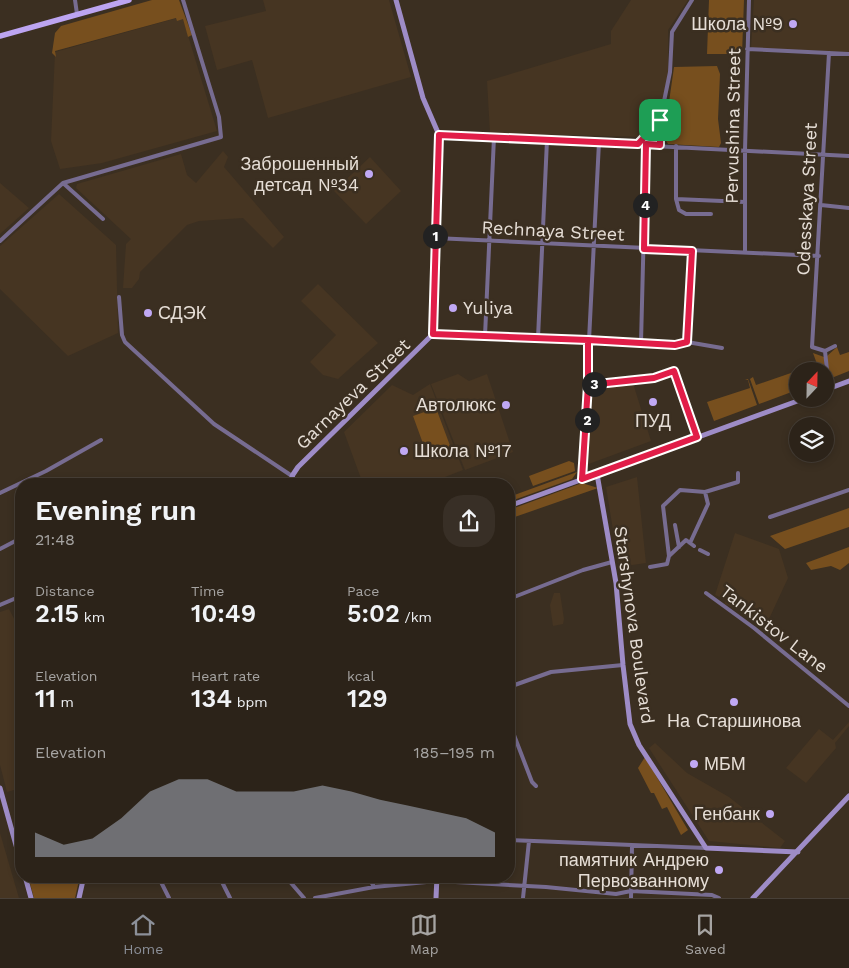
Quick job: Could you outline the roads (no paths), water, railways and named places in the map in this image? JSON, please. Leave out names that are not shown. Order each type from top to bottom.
[{"type":"main road","points":[[0,36],[129,0]]},
{"type":"street","points":[[75,0],[77,14]]},
{"type":"street","points":[[0,241],[63,183],[221,137],[219,116],[183,0]]},
{"type":"street","name":"Garnayeva Street","points":[[292,476],[298,467],[433,334],[439,135],[423,98],[396,0]]},
{"type":"street","points":[[660,145],[660,120],[670,72],[672,32],[692,0]]},
{"type":"street","name":"Pervushina Street","points":[[745,253],[745,150],[750,0]]},
{"type":"street","points":[[748,49],[849,54]]},
{"type":"street","name":"Odesskaya Street","points":[[825,351],[812,347],[819,256],[829,54]]},
{"type":"street","points":[[638,144],[660,120]]},
{"type":"street","points":[[439,135],[646,144],[849,156]]},
{"type":"street","points":[[484,336],[494,138]]},
{"type":"street","points":[[538,338],[547,140]]},
{"type":"street","points":[[582,479],[599,142]]},
{"type":"street","points":[[641,343],[646,144]]},
{"type":"street","points":[[676,146],[676,200],[678,210],[686,214],[711,214]]},
{"type":"street","points":[[63,183],[103,218]]},
{"type":"street","points":[[676,200],[745,202]]},
{"type":"street","points":[[821,205],[849,208]]},
{"type":"street","name":"Rechnaya Street","points":[[435,238],[593,247],[819,256]]},
{"type":"street","points":[[687,342],[692,251]]},
{"type":"street","points":[[120,297],[122,335],[125,342],[214,425],[292,476]]},
{"type":"street","points":[[433,334],[675,345],[687,342],[722,348]]},
{"type":"street","points":[[826,362],[825,351],[835,346]]},
{"type":"street","points":[[588,385],[654,378],[674,371],[697,437]]},
{"type":"street","points":[[834,387],[849,381]]},
{"type":"street","points":[[515,504],[789,404]]},
{"type":"street","points":[[31,478],[101,440]]},
{"type":"street","points":[[650,566],[667,564],[669,556],[663,506],[680,490],[705,492],[738,482],[738,473]]},
{"type":"street","name":"Starshynova Boulevard","points":[[597,474],[616,582],[622,665],[630,724],[639,745],[706,848]]},
{"type":"street","points":[[0,493],[15,486]]},
{"type":"street","points":[[770,517],[849,490]]},
{"type":"street","points":[[669,556],[686,540],[692,545],[708,504],[705,492]]},
{"type":"street","points":[[676,525],[679,547]]},
{"type":"street","points":[[0,549],[15,541]]},
{"type":"street","points":[[700,550],[708,554]]},
{"type":"street","points":[[515,597],[584,570],[612,562]]},
{"type":"street","name":"Tankistov Lane","points":[[706,592],[754,628],[849,706]]},
{"type":"street","points":[[0,605],[15,599]]},
{"type":"street","points":[[515,685],[551,672],[622,665]]},
{"type":"street","points":[[515,738],[532,782],[536,786]]},
{"type":"street","points":[[0,788],[15,842]]},
{"type":"street","points":[[753,898],[849,796]]},
{"type":"street","points":[[515,840],[798,852]]},
{"type":"street","points":[[523,898],[530,841]]},
{"type":"street","points":[[631,898],[632,846]]},
{"type":"street","points":[[27,883],[31,898]]},
{"type":"street","points":[[79,898],[82,883]]},
{"type":"street","points":[[162,883],[169,898]]},
{"type":"street","points":[[222,883],[230,898]]},
{"type":"street","points":[[291,883],[304,898]]},
{"type":"street","points":[[372,883],[374,887]]},
{"type":"street","points":[[315,898],[406,883]]},
{"type":"street","points":[[436,898],[437,883]]},
{"type":"street","points":[[487,883],[616,894],[631,891],[712,895],[719,898]]},
{"type":"place","name":"Школа №9","points":[[793,24]]},
{"type":"place","name":"Заброшенный детсад №34","points":[[369,174]]},
{"type":"place","name":"Yuliya","points":[[453,308]]},
{"type":"place","name":"СДЭК","points":[[148,313]]},
{"type":"place","name":"ПУД","points":[[653,402]]},
{"type":"place","name":"Автолюкс","points":[[506,405]]},
{"type":"place","name":"Школа №17","points":[[404,451]]},
{"type":"place","name":"На Старшинова","points":[[734,702]]},
{"type":"place","name":"МБМ","points":[[694,764]]},
{"type":"place","name":"Генбанк","points":[[770,814]]},
{"type":"place","name":"памятник Андрею Первозванному","points":[[719,870]]}]
